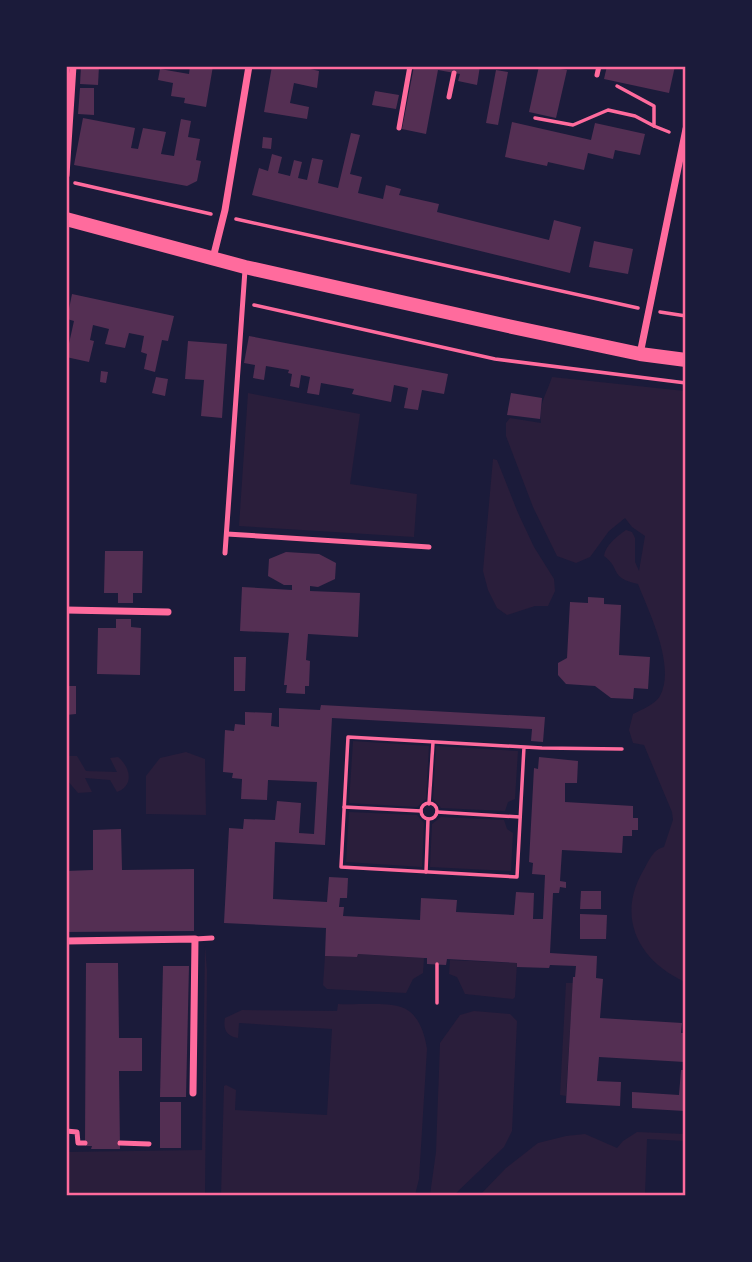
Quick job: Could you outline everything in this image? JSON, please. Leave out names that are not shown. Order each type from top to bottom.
[{"type":"main road","points":[[66,219],[245,267],[640,354],[685,360]]},
{"type":"street","points":[[66,175],[74,66]]},
{"type":"street","points":[[213,259],[223,216],[248,66]]},
{"type":"street","points":[[640,354],[682,158],[685,129]]},
{"type":"street","points":[[66,610],[167,612]]},
{"type":"street","points":[[66,942],[195,939],[193,1093]]},
{"type":"lane","points":[[399,128],[410,66]]},
{"type":"lane","points":[[597,75],[599,66]]},
{"type":"lane","points":[[449,97],[454,73]]},
{"type":"lane","points":[[225,553],[245,267]]},
{"type":"lane","points":[[227,534],[429,547]]},
{"type":"lane","points":[[195,939],[212,938]]},
{"type":"lane","points":[[66,1131],[77,1132],[78,1143],[85,1143]]},
{"type":"lane","points":[[120,1143],[149,1144]]},
{"type":"path","points":[[617,86],[654,106],[654,126]]},
{"type":"path","points":[[534,118],[573,125],[608,110],[635,116],[669,132]]},
{"type":"path","points":[[66,181],[685,316]]},
{"type":"path","points":[[243,302],[495,359],[685,383]]},
{"type":"path","points":[[524,747],[517,877],[341,867],[348,737],[524,747],[622,749]]},
{"type":"path","points":[[429,804],[433,742]]},
{"type":"path","points":[[421,811],[429,804],[435,806],[437,812]]},
{"type":"path","points":[[344,807],[421,811]]},
{"type":"path","points":[[421,811],[423,817],[428,819],[434,817],[437,812]]},
{"type":"path","points":[[437,812],[520,817]]},
{"type":"path","points":[[426,872],[428,819]]},
{"type":"path","points":[[436,1003],[437,964]]},
{"type":"shaded area","points":[[552,377],[685,391],[685,982],[669,973],[644,950],[632,921],[635,888],[652,856],[664,847],[673,820],[644,745],[633,743],[629,730],[633,714],[660,696],[665,670],[659,639],[638,584],[619,576],[604,556],[615,538],[626,530],[632,532],[635,538],[635,562],[639,571],[645,536],[625,518],[609,531],[590,557],[576,563],[557,556],[533,507],[506,436],[506,423],[510,418],[541,423],[542,405]]},
{"type":"shaded area","points":[[248,393],[360,414],[350,484],[417,494],[414,537],[239,526]]},
{"type":"shaded area","points":[[493,459],[497,460],[534,547],[554,579],[555,591],[548,606],[535,606],[507,615],[497,608],[488,590],[483,571]]},
{"type":"shaded area","points":[[353,741],[429,746],[426,799],[417,807],[349,803]]},
{"type":"shaded area","points":[[436,746],[518,751],[515,799],[508,802],[505,811],[441,808],[433,799]]},
{"type":"shaded area","points":[[186,752],[205,759],[206,815],[146,814],[146,776],[160,758]]},
{"type":"shaded area","points":[[67,756],[77,756],[86,771],[117,772],[110,758],[118,757],[128,771],[126,785],[117,792],[110,780],[85,778],[92,792],[78,793],[67,780]]},
{"type":"shaded area","points":[[349,812],[417,815],[424,823],[422,867],[346,862]]},
{"type":"shaded area","points":[[441,817],[504,820],[507,829],[513,833],[511,871],[430,867],[432,824]]},
{"type":"shaded area","points":[[205,946],[205,1195],[67,1195],[67,1152],[202,1150]]},
{"type":"shaded area","points":[[358,954],[424,958],[423,973],[413,979],[406,993],[327,989],[323,985],[325,956],[357,957]]},
{"type":"shaded area","points":[[450,960],[517,963],[515,997],[513,999],[465,994],[457,977],[449,974]]},
{"type":"shaded area","points":[[566,983],[573,983],[566,1096],[560,1095]]},
{"type":"shaded area","points":[[338,1004],[395,1005],[412,1014],[422,1030],[427,1049],[419,1179],[415,1195],[221,1195],[224,1086],[236,1090],[235,1110],[327,1115],[332,1029],[239,1023],[238,1038],[226,1031],[225,1018],[242,1010],[337,1011]]},
{"type":"shaded area","points":[[474,1011],[510,1014],[517,1021],[512,1131],[504,1147],[454,1195],[430,1195],[436,1152],[440,1043],[460,1015]]},
{"type":"shaded area","points":[[637,1132],[685,1134],[685,1141],[647,1139],[645,1195],[480,1195],[506,1168],[538,1143],[585,1134],[617,1148]]},
{"type":"building","points":[[66,66],[70,66],[69,91],[66,91]]},
{"type":"building","points":[[81,66],[99,66],[98,85],[80,84]]},
{"type":"building","points":[[190,66],[213,66],[206,107],[184,103],[185,98],[171,96],[173,83],[158,80],[160,69],[189,74]]},
{"type":"building","points":[[272,66],[297,66],[319,71],[317,88],[294,83],[290,103],[309,107],[307,119],[264,112]]},
{"type":"building","points":[[414,66],[480,66],[477,85],[458,81],[460,74],[438,70],[426,134],[402,129]]},
{"type":"building","points":[[539,66],[567,70],[556,118],[529,112]]},
{"type":"building","points":[[607,66],[675,66],[669,93],[604,79]]},
{"type":"building","points":[[496,70],[508,72],[498,125],[486,123]]},
{"type":"building","points":[[80,88],[94,88],[94,115],[78,114]]},
{"type":"building","points":[[375,91],[399,95],[396,109],[372,105]]},
{"type":"building","points":[[83,118],[135,128],[131,148],[138,149],[143,128],[166,132],[161,154],[174,156],[181,119],[191,121],[188,137],[200,139],[196,160],[201,161],[197,181],[187,186],[74,165]]},
{"type":"building","points":[[512,122],[591,140],[595,123],[645,134],[640,155],[615,150],[613,159],[588,153],[584,170],[505,157]]},
{"type":"building","points":[[351,133],[360,135],[350,174],[362,177],[358,193],[383,199],[386,185],[401,189],[399,195],[439,204],[437,212],[549,240],[554,220],[581,227],[570,273],[252,195],[259,168],[268,171],[272,154],[282,157],[278,173],[290,176],[294,160],[302,162],[298,178],[307,180],[312,158],[323,160],[318,183],[338,188]]},
{"type":"building","points":[[263,137],[272,138],[271,149],[262,148]]},
{"type":"building","points":[[594,241],[633,249],[628,274],[589,267]]},
{"type":"building","points":[[72,294],[174,316],[168,341],[162,340],[155,372],[144,369],[147,354],[141,352],[144,336],[129,333],[125,348],[105,344],[109,329],[93,325],[90,340],[94,341],[89,362],[66,357],[74,321],[67,319]]},
{"type":"building","points":[[249,336],[448,374],[444,394],[422,390],[418,410],[404,408],[408,388],[394,385],[391,402],[352,394],[354,389],[321,383],[319,395],[307,393],[310,377],[301,375],[299,388],[290,386],[292,374],[288,373],[289,370],[266,366],[264,380],[253,378],[255,365],[244,363]]},
{"type":"building","points":[[188,341],[227,344],[222,418],[201,416],[204,380],[185,379]]},
{"type":"building","points":[[101,371],[108,372],[106,383],[100,382]]},
{"type":"building","points":[[156,377],[168,379],[165,396],[152,393]]},
{"type":"building","points":[[511,393],[542,398],[540,419],[507,415]]},
{"type":"building","points":[[105,551],[143,551],[142,593],[133,593],[133,603],[118,603],[118,593],[104,593]]},
{"type":"building","points":[[286,552],[319,554],[336,563],[335,579],[318,587],[310,586],[310,591],[360,593],[358,637],[308,634],[306,660],[310,661],[309,686],[305,686],[305,694],[286,693],[287,685],[284,685],[289,633],[240,631],[242,587],[292,590],[292,585],[284,585],[268,576],[269,559]]},
{"type":"building","points":[[588,597],[604,598],[604,604],[621,605],[619,655],[650,657],[648,689],[634,688],[633,699],[611,698],[595,686],[566,684],[558,675],[558,663],[567,658],[570,602],[588,603]]},
{"type":"building","points":[[116,619],[131,619],[131,627],[141,628],[140,675],[97,674],[98,628],[116,628]]},
{"type":"building","points":[[234,657],[246,657],[245,691],[234,691]]},
{"type":"building","points":[[66,686],[76,686],[76,714],[66,715]]},
{"type":"building","points":[[321,705],[545,717],[543,742],[531,741],[532,729],[332,718],[325,845],[275,842],[273,899],[327,902],[329,877],[348,878],[347,898],[340,898],[339,907],[344,907],[343,916],[420,920],[421,898],[457,900],[456,912],[514,915],[516,892],[534,893],[533,919],[543,919],[545,875],[532,874],[533,863],[529,862],[534,768],[538,769],[539,757],[578,761],[577,783],[565,783],[565,802],[633,806],[633,818],[638,818],[638,830],[632,830],[632,836],[623,836],[622,853],[562,850],[560,881],[566,882],[566,888],[560,887],[559,893],[553,893],[550,953],[597,956],[596,978],[603,979],[600,1018],[682,1023],[681,1033],[685,1033],[685,1062],[599,1057],[597,1081],[621,1082],[620,1106],[566,1103],[573,977],[576,966],[517,967],[517,963],[447,959],[446,965],[427,964],[427,958],[358,954],[357,957],[325,956],[326,928],[224,923],[229,828],[243,829],[244,819],[275,820],[277,801],[301,803],[299,833],[314,834],[317,782],[268,780],[267,800],[241,799],[242,779],[232,778],[233,773],[223,772],[225,730],[234,731],[235,724],[245,725],[245,712],[272,713],[271,726],[279,727],[279,708],[320,710]]},
{"type":"building","points":[[121,829],[122,870],[194,869],[194,931],[66,932],[66,871],[93,870],[93,830]]},
{"type":"building","points":[[581,891],[601,891],[601,909],[580,909]]},
{"type":"building","points":[[580,914],[607,915],[606,939],[580,939]]},
{"type":"building","points":[[86,963],[118,963],[119,1038],[142,1038],[142,1071],[119,1071],[120,1149],[91,1149],[92,1146],[85,1146]]},
{"type":"building","points":[[163,966],[189,966],[186,1097],[160,1097]]},
{"type":"building","points":[[681,1070],[685,1070],[685,1111],[632,1108],[632,1092],[679,1095]]},
{"type":"building","points":[[160,1102],[181,1102],[181,1148],[160,1148]]}]
